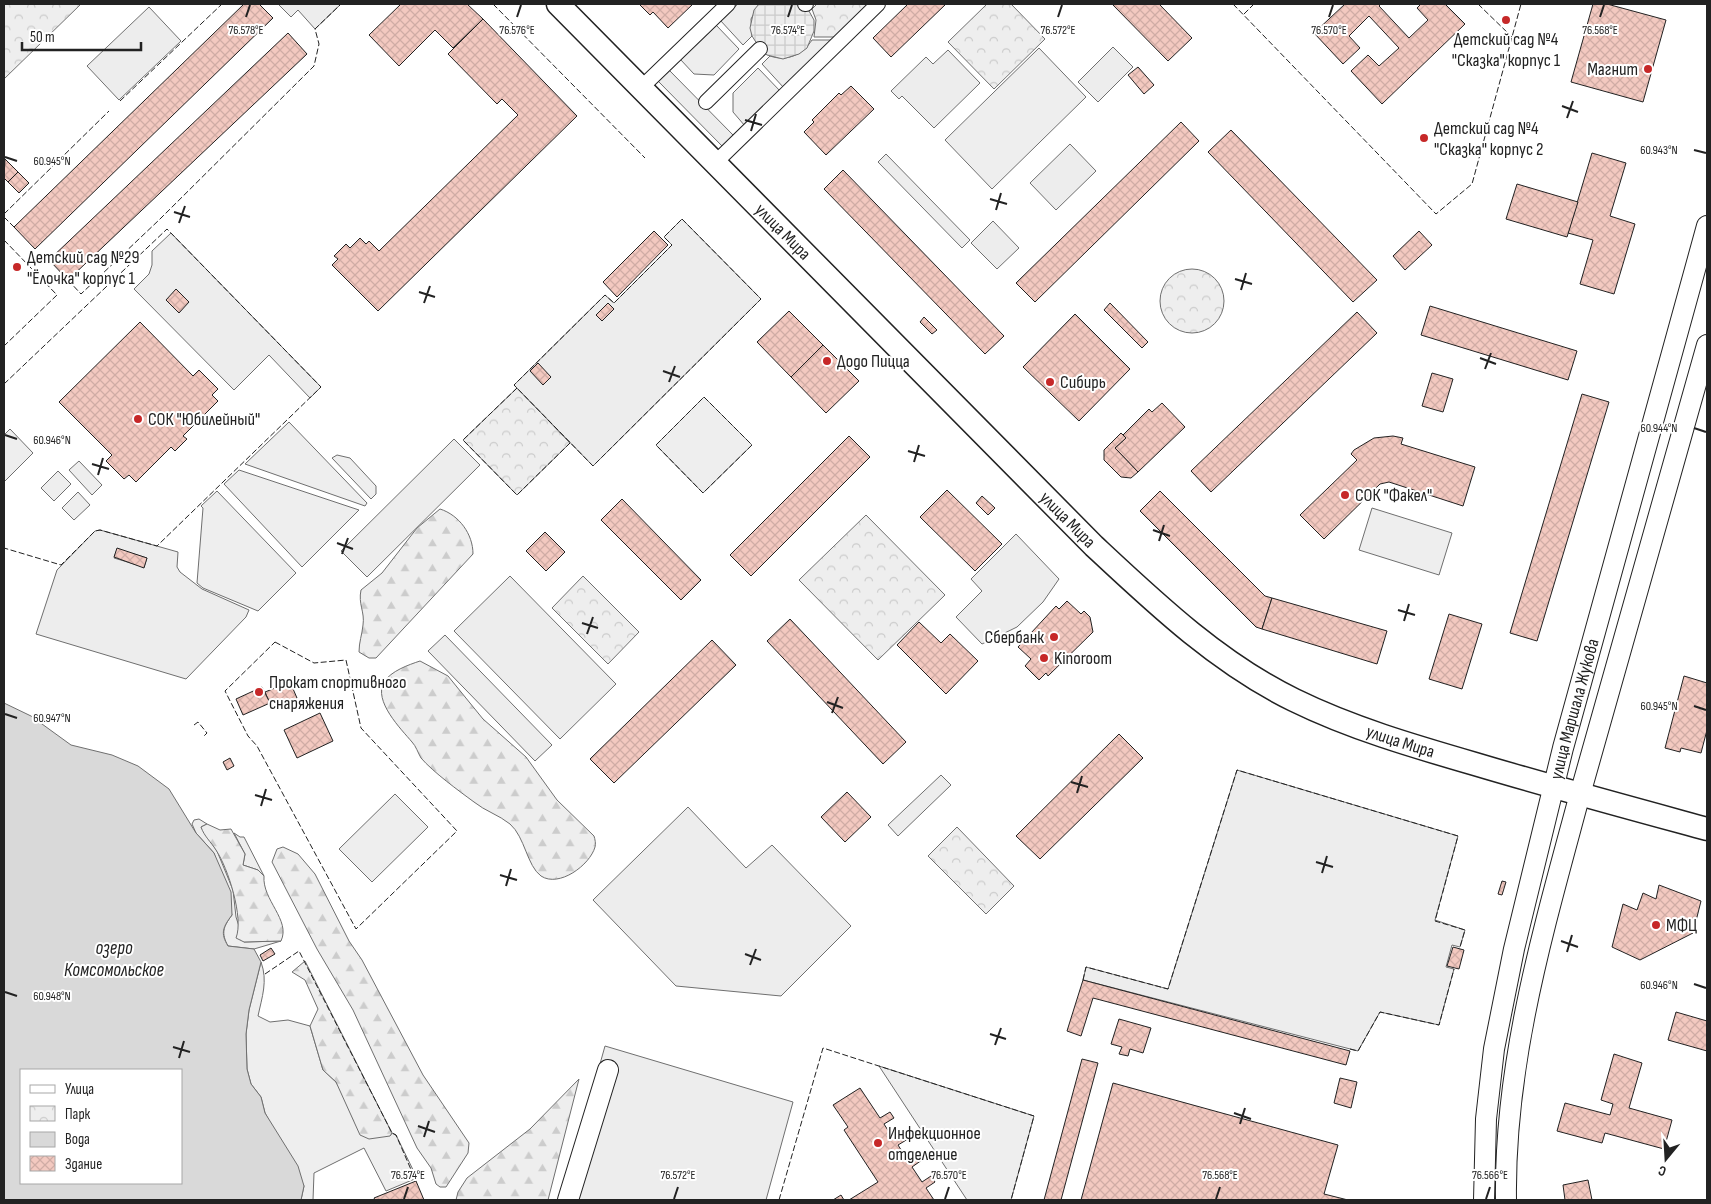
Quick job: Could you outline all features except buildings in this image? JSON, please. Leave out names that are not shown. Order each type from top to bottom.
[{"type":"main road","name":"улица Мира","points":[[558,4],[1094,546],[1162,609],[1214,650],[1293,700],[1344,722],[1414,747],[1707,829]]},
{"type":"main road","name":"улица Маршала Жукова","points":[[1484,1200],[1487,1110],[1501,1009],[1553,786],[1707,226]]},
{"type":"main road","name":"улица Маршала Жукова","points":[[1506,1200],[1506,1156],[1511,1096],[1524,1014],[1580,794],[1707,345]]},
{"type":"main road","points":[[1656,408],[1687,417]]},
{"type":"main road","points":[[1501,1009],[1524,1014]]},
{"type":"main road","points":[[568,1200],[608,1070]]},
{"type":"street","points":[[641,88],[728,4]]},
{"type":"street","points":[[715,163],[878,4]]},
{"type":"street","points":[[706,102],[760,49]]},
{"type":"green space","points":[[4,4],[81,4],[4,79]]},
{"type":"green space","points":[[738,4],[759,4],[751,19],[752,36],[743,45],[720,20]]},
{"type":"green space","points":[[817,4],[869,4],[835,37],[814,37],[816,20],[812,9]]},
{"type":"green space","points":[[987,4],[1011,4],[1045,39],[994,89],[948,42]]},
{"type":"green space","points":[[716,25],[739,49],[714,75],[694,74],[680,59]]},
{"type":"green space","points":[[812,40],[833,40],[784,88],[762,64],[770,56],[783,58],[794,56],[800,53]]},
{"type":"green space","points":[[1039,48],[1086,97],[992,189],[945,140]]},
{"type":"green space","points":[[758,68],[781,92],[745,126],[733,112],[733,93]]},
{"type":"green space","points":[[1192,269],[1210,275],[1218,283],[1224,301],[1218,319],[1210,327],[1192,333],[1174,327],[1166,319],[1160,301],[1166,283],[1174,275]]},
{"type":"green space","points":[[517,388],[570,443],[517,495],[463,440]]},
{"type":"green space","points":[[704,397],[752,445],[703,493],[656,445]]},
{"type":"green space","points":[[289,422],[367,503],[365,506],[245,464]]},
{"type":"green space","points":[[10,429],[33,453],[4,482],[4,435]]},
{"type":"green space","points":[[337,455],[350,458],[376,486],[376,494],[371,499],[332,458]]},
{"type":"green space","points":[[79,461],[102,485],[92,495],[69,470]]},
{"type":"green space","points":[[239,470],[359,510],[302,567],[224,484]]},
{"type":"green space","points":[[58,471],[71,484],[54,501],[41,488]]},
{"type":"green space","points":[[217,491],[296,573],[258,611],[203,588],[197,583],[203,508],[201,506]]},
{"type":"green space","points":[[78,492],[90,505],[74,520],[62,508]]},
{"type":"green space","points":[[1372,508],[1452,533],[1439,575],[1359,550]]},
{"type":"green space","points":[[440,509],[453,516],[464,526],[471,539],[473,554],[376,658],[369,658],[359,652],[363,629],[360,600],[361,590],[382,573],[417,528]]},
{"type":"green space","points":[[866,515],[945,595],[878,660],[799,580]]},
{"type":"green space","points":[[583,576],[639,632],[608,664],[552,608]]},
{"type":"green space","points":[[420,661],[448,676],[483,719],[526,757],[557,800],[594,836],[595,847],[592,854],[573,873],[556,879],[548,879],[541,876],[532,865],[519,836],[510,824],[468,798],[421,758],[413,744],[390,714],[382,698],[384,682],[387,678],[395,672]]},
{"type":"green space","points":[[395,794],[428,827],[372,882],[339,849]]},
{"type":"green space","points":[[199,819],[207,824],[201,827],[217,851],[233,890],[236,917],[244,942],[281,941],[254,949],[228,946],[224,937],[224,930],[232,915],[214,853],[196,833],[192,824],[194,820]]},
{"type":"green space","points":[[207,824],[220,830],[231,829],[245,854],[243,865],[258,870],[264,876],[267,893],[282,925],[281,941],[244,942],[236,938],[238,918],[230,880],[221,858],[201,827]]},
{"type":"green space","points":[[957,827],[1014,886],[986,914],[928,856]]},
{"type":"green space","points":[[234,833],[244,837],[264,876],[258,870],[243,865],[245,854]]},
{"type":"green space","points":[[283,847],[298,854],[315,874],[349,941],[362,960],[423,1075],[469,1143],[468,1153],[446,1187],[440,1187],[436,1184],[431,1168],[417,1148],[353,1010],[317,949],[272,862],[277,849]]},
{"type":"green space","points":[[305,961],[392,1133],[390,1136],[369,1139],[360,1135],[336,1082],[323,1070],[310,1026],[318,1009],[305,980],[292,972]]},
{"type":"green space","points":[[261,962],[264,982],[258,1016],[270,1022],[288,1020],[310,1026],[323,1070],[336,1082],[341,1091],[390,1136],[392,1133],[396,1135],[417,1178],[386,1191],[364,1148],[314,1173],[313,1200],[301,1200],[304,1186],[265,1113],[261,1097],[251,1084],[247,1069],[246,1034],[249,1010]]},
{"type":"green space","points":[[879,1066],[1034,1116],[1011,1200],[967,1200]]},
{"type":"green space","points":[[579,1079],[548,1200],[456,1200],[458,1192],[467,1178],[530,1129]]},
{"type":"shaded area","points":[[278,4],[341,4],[315,29],[298,10],[291,17]]},
{"type":"shaded area","points":[[759,4],[805,4],[814,20],[814,31],[807,48],[799,54],[783,59],[767,55],[761,50],[752,36],[750,28],[754,10]]},
{"type":"shaded area","points":[[149,7],[181,41],[119,100],[87,66]]},
{"type":"shaded area","points":[[1113,47],[1133,67],[1098,102],[1078,82]]},
{"type":"shaded area","points":[[948,50],[980,83],[934,128],[902,96],[899,99],[891,91],[926,57],[933,64]]},
{"type":"shaded area","points":[[669,70],[734,136],[723,147],[658,81]]},
{"type":"shaded area","points":[[1070,144],[1096,171],[1056,210],[1030,183]]},
{"type":"shaded area","points":[[886,154],[970,240],[962,248],[878,162]]},
{"type":"shaded area","points":[[682,219],[761,299],[593,466],[514,385],[605,295],[614,303],[672,245],[664,237]]},
{"type":"shaded area","points":[[993,221],[1019,248],[997,269],[971,243]]},
{"type":"shaded area","points":[[171,233],[321,387],[310,398],[269,355],[234,390],[134,289],[149,274],[152,265],[152,251]]},
{"type":"shaded area","points":[[454,439],[480,465],[367,577],[341,551]]},
{"type":"shaded area","points":[[100,530],[178,552],[177,567],[180,572],[202,589],[249,610],[246,617],[186,679],[36,634],[57,570],[95,531]],"holes":[[[117,549],[147,558],[144,567],[114,558]]]},
{"type":"shaded area","points":[[1016,534],[1059,579],[1043,602],[1017,627],[982,644],[956,617],[982,591],[971,579]]},
{"type":"shaded area","points":[[510,576],[616,684],[560,739],[454,631]]},
{"type":"shaded area","points":[[445,635],[552,745],[535,761],[428,651]]},
{"type":"shaded area","points":[[1237,770],[1458,836],[1435,920],[1465,930],[1460,947],[1452,945],[1446,967],[1454,969],[1439,1025],[1380,1012],[1358,1051],[1083,980],[1086,967],[1168,989]]},
{"type":"shaded area","points":[[941,775],[951,785],[898,836],[888,825]]},
{"type":"shaded area","points":[[688,807],[746,868],[772,845],[851,926],[781,996],[676,986],[593,900]]},
{"type":"shaded area","points":[[605,1046],[793,1102],[766,1200],[562,1200]]},
{"type":"water","name":"озеро Комсомольское","points":[[4,703],[31,716],[71,745],[112,755],[138,766],[169,789],[196,833],[214,853],[231,892],[232,915],[226,923],[224,937],[228,946],[254,949],[261,962],[249,1010],[246,1034],[247,1069],[251,1084],[261,1097],[265,1113],[298,1166],[304,1186],[301,1200],[4,1200]]},
{"type":"fence","points":[[120,101],[222,4]]},
{"type":"fence","points":[[68,280],[81,294],[159,220],[314,66],[319,44],[315,29],[341,4]]},
{"type":"fence","points":[[493,4],[645,158]]},
{"type":"fence","points":[[1233,4],[1436,214],[1472,184],[1521,4]]},
{"type":"fence","points":[[1244,14],[1254,4]]},
{"type":"fence","points":[[1478,4],[1512,37]]},
{"type":"fence","points":[[4,214],[109,111]]},
{"type":"fence","points":[[4,217],[14,227]]},
{"type":"fence","points":[[682,219],[761,299],[593,466],[514,385],[605,295],[614,303],[672,245],[664,237],[682,219]]},
{"type":"fence","points":[[4,384],[167,229],[321,387],[157,546],[100,530],[95,531],[61,565],[4,548]]},
{"type":"fence","points":[[4,240],[57,295],[4,346]]},
{"type":"fence","points":[[517,388],[463,440],[517,495],[570,443]]},
{"type":"fence","points":[[704,397],[752,445],[703,493],[656,445],[704,397]]},
{"type":"fence","points":[[275,642],[314,663],[346,660],[361,728],[457,831],[356,929],[257,746],[248,736],[225,691],[275,642]]},
{"type":"fence","points":[[194,725],[198,722],[207,733],[203,737]]},
{"type":"fence","points":[[1083,980],[1086,967],[1168,989],[1237,770],[1458,836],[1435,921],[1465,930],[1460,947]]},
{"type":"fence","points":[[265,974],[299,951],[392,1133],[396,1135],[416,1181]]},
{"type":"fence","points":[[1350,1049],[1358,1051],[1380,1012],[1439,1025],[1454,969]]},
{"type":"fence","points":[[779,1200],[823,1048],[1034,1116],[1011,1200]]},
{"type":"place","name":"Детский сад №4 \"Сказка\" корпус 1","points":[[1506,20]]},
{"type":"place","name":"Магнит","points":[[1648,69]]},
{"type":"place","name":"Детский сад №4 \"Сказка\" корпус 2","points":[[1424,138]]},
{"type":"place","name":"Детский сад №29 \"Ёлочка\" корпус 1","points":[[17,267]]},
{"type":"place","name":"Додо Пицца","points":[[827,361]]},
{"type":"place","name":"Сибирь","points":[[1050,382]]},
{"type":"place","name":"СОК \"Юбилейный\"","points":[[138,419]]},
{"type":"place","name":"СОК \"Факел\"","points":[[1345,495]]},
{"type":"place","name":"Сбербанк","points":[[1054,637]]},
{"type":"place","name":"Kinoroom","points":[[1044,658]]},
{"type":"place","name":"Прокат спортивного снаряжения","points":[[259,692]]},
{"type":"place","name":"МФЦ","points":[[1656,925]]},
{"type":"place","name":"Инфекционное отделение","points":[[878,1143]]}]
